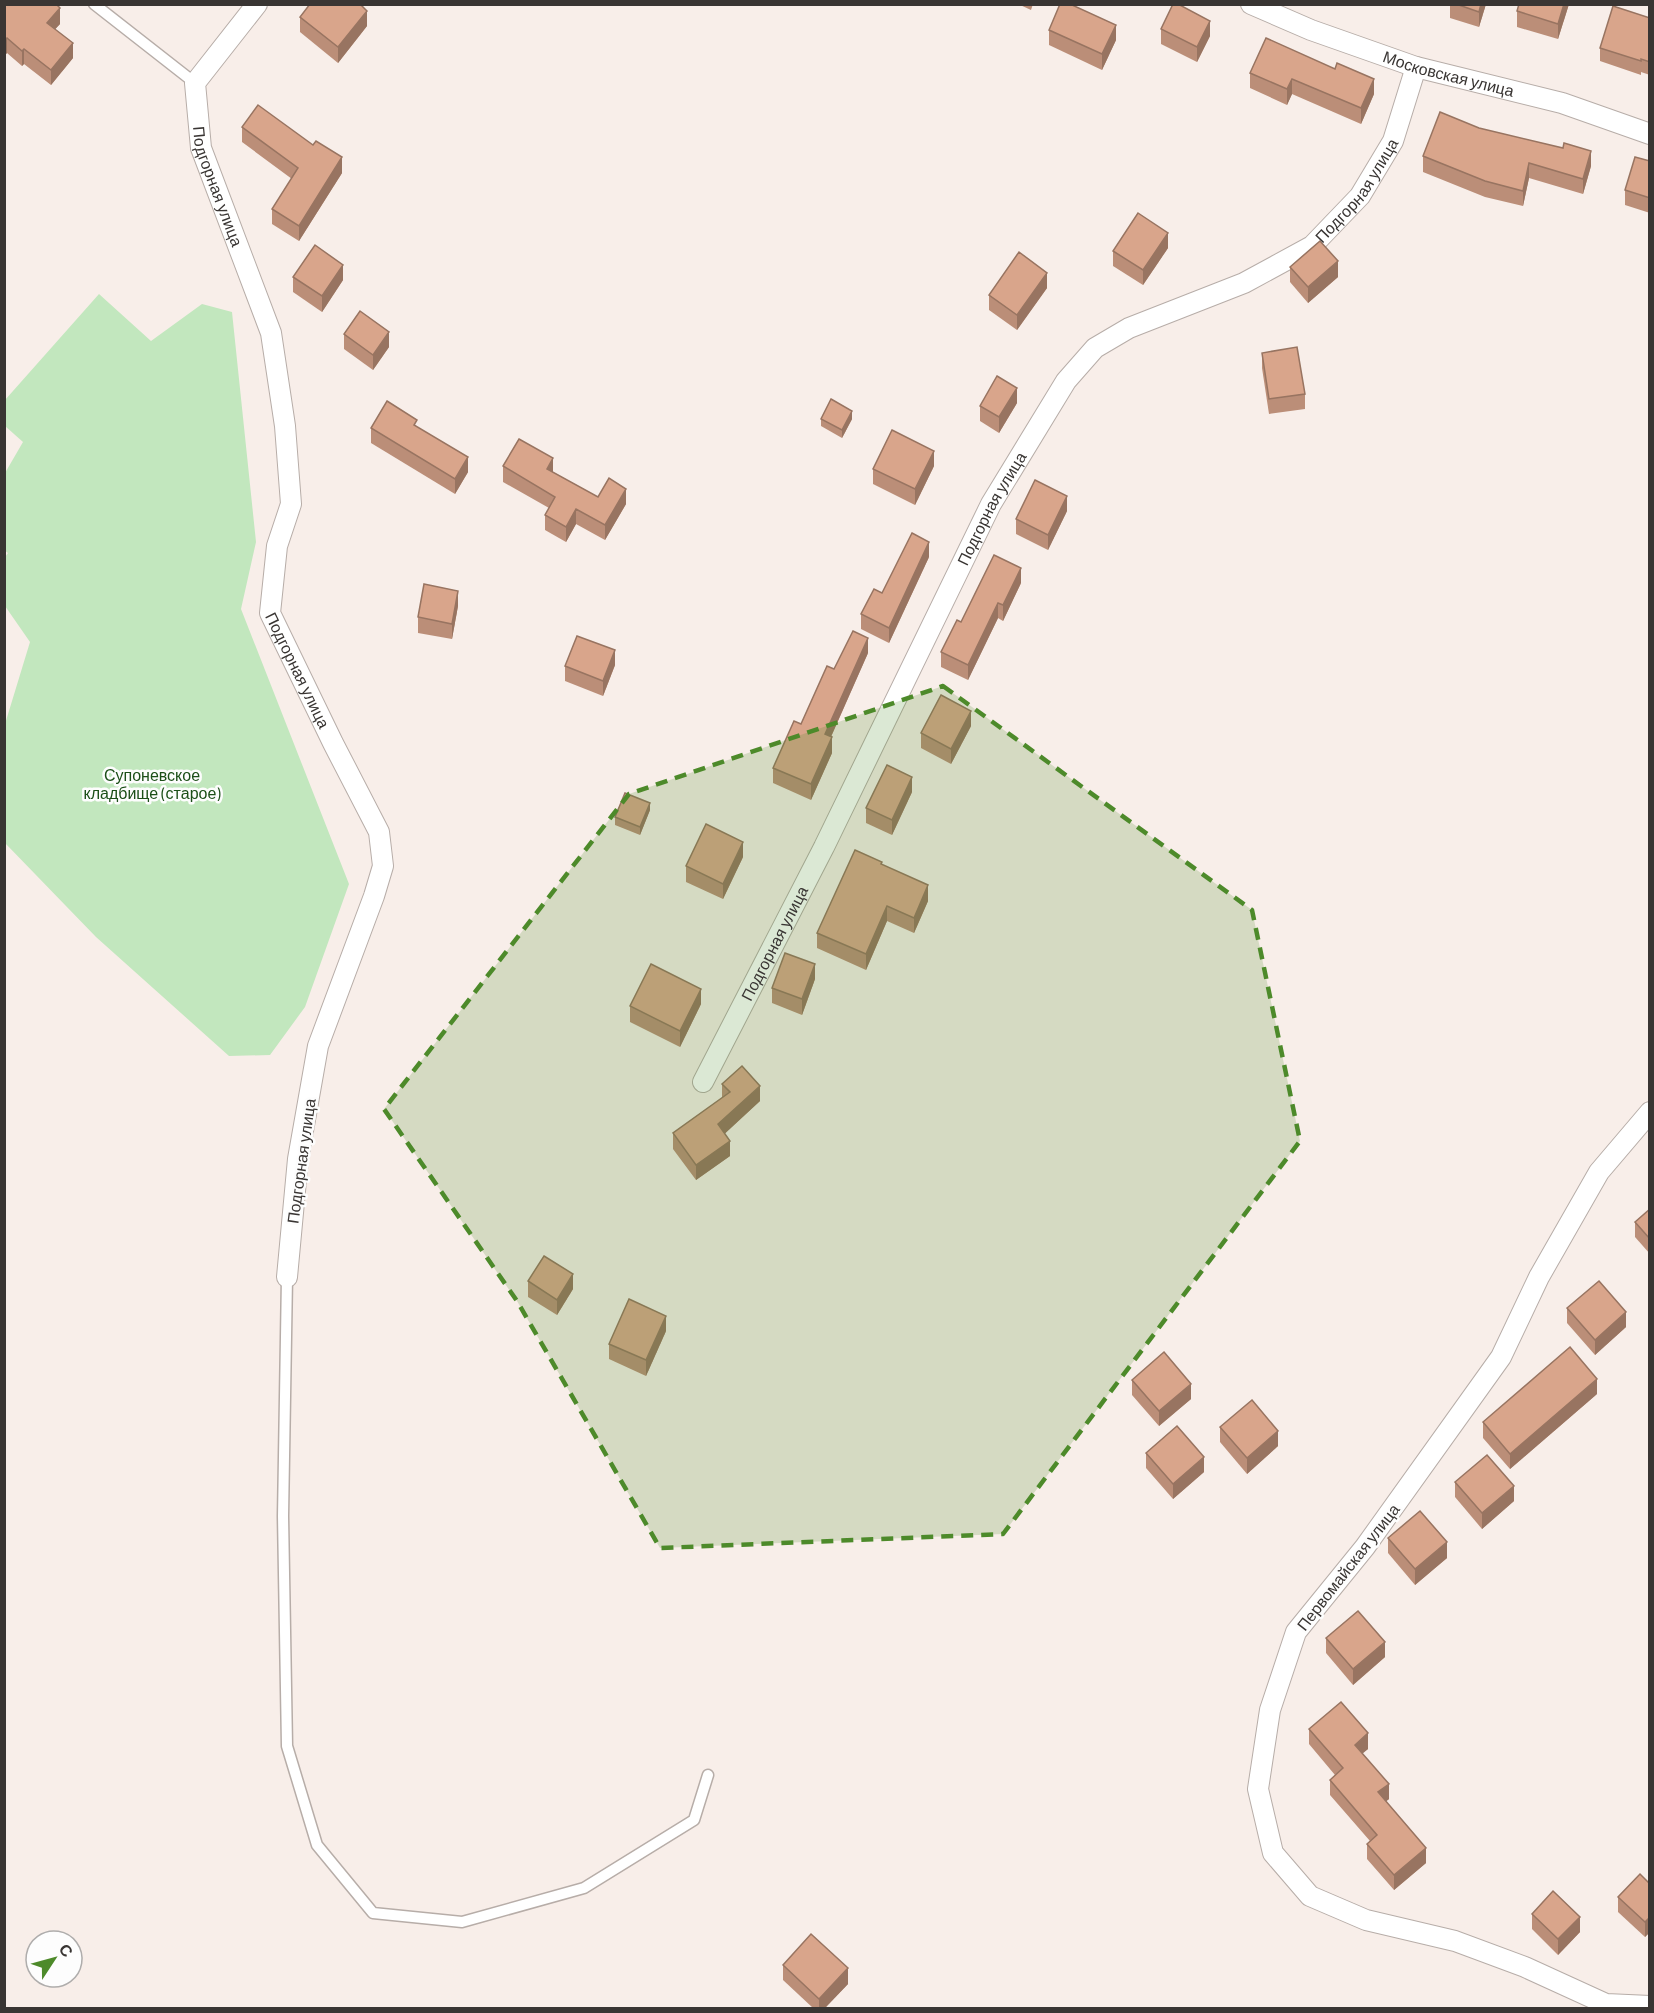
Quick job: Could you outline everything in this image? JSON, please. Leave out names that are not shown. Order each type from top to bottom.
[{"type":"street","points":[[195,83],[257,4]]},
{"type":"street","name":"Московская улица","points":[[1251,4],[1311,30],[1416,68],[1562,103],[1650,134]]},
{"type":"street","name":"Подгорная улица","points":[[704,1082],[824,847],[991,504],[1066,381],[1095,348],[1129,328],[1244,283],[1312,246],[1360,196],[1393,141],[1416,68]]},
{"type":"street","name":"Подгорная улица","points":[[195,83],[201,148],[271,333],[283,415],[291,504],[277,546],[270,613],[379,832],[383,866],[318,1046],[298,1159],[287,1277]]},
{"type":"street","name":"Первомайская улица","points":[[1650,1112],[1599,1172],[1539,1277],[1501,1357],[1365,1547],[1296,1632],[1270,1710],[1258,1789],[1274,1853],[1310,1896],[1366,1920],[1455,1941],[1525,1967],[1606,2004],[1650,2006]]},
{"type":"lane","points":[[94,4],[195,83]]},
{"type":"lane","points":[[287,1277],[283,1516],[287,1746],[317,1845],[373,1913],[462,1922],[584,1888],[694,1820],[708,1775]]},
{"type":"highlighted area","points":[[943,686],[1252,910],[1300,1141],[1003,1534],[660,1548],[517,1301],[384,1109],[629,794]]},
{"type":"green space","name":"Супоневское кладбище (старое)","points":[[99,294],[151,341],[202,304],[232,312],[256,542],[241,609],[349,884],[305,1007],[270,1055],[229,1056],[96,937],[5,843],[5,724],[30,642],[5,606],[5,557],[8,553],[4,550],[5,473],[23,442],[5,426],[5,400]]},
{"type":"building","points":[[4,4],[56,4],[60,8],[47,23],[73,43],[51,70],[7,38],[4,41]]},
{"type":"building","points":[[310,4],[360,4],[367,11],[338,47],[300,17]]},
{"type":"building","points":[[1060,4],[1070,4],[1116,25],[1102,54],[1049,30]]},
{"type":"building","points":[[1173,4],[1178,4],[1210,21],[1197,47],[1161,29]]},
{"type":"building","points":[[1456,4],[1481,4],[1479,12]]},
{"type":"building","points":[[1519,4],[1564,4],[1558,24],[1517,11]]},
{"type":"building","points":[[1613,6],[1650,18],[1650,62],[1600,48]]},
{"type":"building","points":[[1266,38],[1335,69],[1337,63],[1374,79],[1361,108],[1292,79],[1287,89],[1250,73]]},
{"type":"building","points":[[258,105],[313,145],[316,141],[342,157],[299,226],[272,209],[298,168],[242,127]]},
{"type":"building","points":[[1440,112],[1479,128],[1563,148],[1564,143],[1591,151],[1583,179],[1529,163],[1523,191],[1485,181],[1423,156]]},
{"type":"building","points":[[1635,157],[1650,161],[1650,198],[1625,190]]},
{"type":"building","points":[[1138,213],[1168,233],[1143,270],[1113,251]]},
{"type":"building","points":[[1320,241],[1338,261],[1308,287],[1290,267]]},
{"type":"building","points":[[315,245],[343,265],[322,296],[293,277]]},
{"type":"building","points":[[1019,252],[1047,273],[1017,315],[989,295]]},
{"type":"building","points":[[360,311],[389,332],[373,355],[344,334]]},
{"type":"building","points":[[1297,347],[1305,394],[1269,399],[1262,353]]},
{"type":"building","points":[[997,376],[1017,388],[999,417],[980,406]]},
{"type":"building","points":[[831,399],[852,411],[842,430],[821,419]]},
{"type":"building","points":[[387,401],[417,420],[414,425],[468,457],[455,479],[371,428]]},
{"type":"building","points":[[892,430],[934,451],[915,489],[873,469]]},
{"type":"building","points":[[519,439],[553,458],[547,469],[598,497],[609,478],[626,489],[605,525],[576,509],[566,527],[545,515],[555,497],[503,466]]},
{"type":"building","points":[[1035,480],[1067,496],[1048,535],[1016,519]]},
{"type":"building","points":[[912,533],[929,542],[889,628],[861,614],[874,589],[882,593]]},
{"type":"building","points":[[994,555],[1021,568],[1003,605],[998,603],[968,665],[941,652],[957,620],[961,622]]},
{"type":"building","points":[[424,584],[458,591],[452,624],[418,617]]},
{"type":"building","points":[[853,631],[868,638],[825,734],[832,737],[811,784],[773,768],[794,721],[801,724],[827,666],[834,669]]},
{"type":"building","points":[[577,636],[615,650],[603,681],[565,666]]},
{"type":"building","points":[[941,695],[971,711],[951,749],[921,733]]},
{"type":"building","points":[[887,765],[912,777],[892,820],[866,808]]},
{"type":"building","points":[[625,793],[650,803],[640,827],[615,817]]},
{"type":"building","points":[[706,824],[743,842],[723,884],[686,866]]},
{"type":"building","points":[[855,850],[928,885],[914,918],[887,906],[866,954],[817,933]]},
{"type":"building","points":[[785,953],[815,964],[802,999],[772,988]]},
{"type":"building","points":[[651,964],[701,989],[680,1031],[630,1006]]},
{"type":"building","points":[[742,1066],[760,1086],[718,1124],[730,1141],[696,1165],[673,1133],[730,1092],[722,1084]]},
{"type":"building","points":[[1650,1209],[1650,1239],[1635,1222]]},
{"type":"building","points":[[544,1256],[573,1274],[557,1300],[528,1281]]},
{"type":"building","points":[[1599,1281],[1626,1312],[1595,1340],[1567,1308]]},
{"type":"building","points":[[629,1299],[666,1316],[646,1360],[609,1344]]},
{"type":"building","points":[[1570,1347],[1597,1379],[1510,1454],[1483,1422]]},
{"type":"building","points":[[1164,1352],[1191,1384],[1159,1411],[1132,1380]]},
{"type":"building","points":[[1252,1400],[1278,1431],[1247,1458],[1220,1427]]},
{"type":"building","points":[[1177,1426],[1204,1457],[1173,1484],[1146,1453]]},
{"type":"building","points":[[1487,1455],[1514,1486],[1482,1513],[1455,1482]]},
{"type":"building","points":[[1420,1511],[1447,1542],[1415,1569],[1388,1538]]},
{"type":"building","points":[[1358,1611],[1385,1642],[1353,1669],[1326,1638]]},
{"type":"building","points":[[1341,1702],[1368,1733],[1355,1745],[1389,1784],[1378,1792],[1426,1848],[1394,1875],[1367,1844],[1377,1835],[1330,1780],[1343,1768],[1309,1729]]},
{"type":"building","points":[[1640,1874],[1650,1884],[1650,1917],[1645,1922],[1618,1897]]},
{"type":"building","points":[[1553,1891],[1580,1917],[1558,1939],[1532,1914]]},
{"type":"building","points":[[811,1934],[848,1968],[819,1999],[783,1965]]}]
